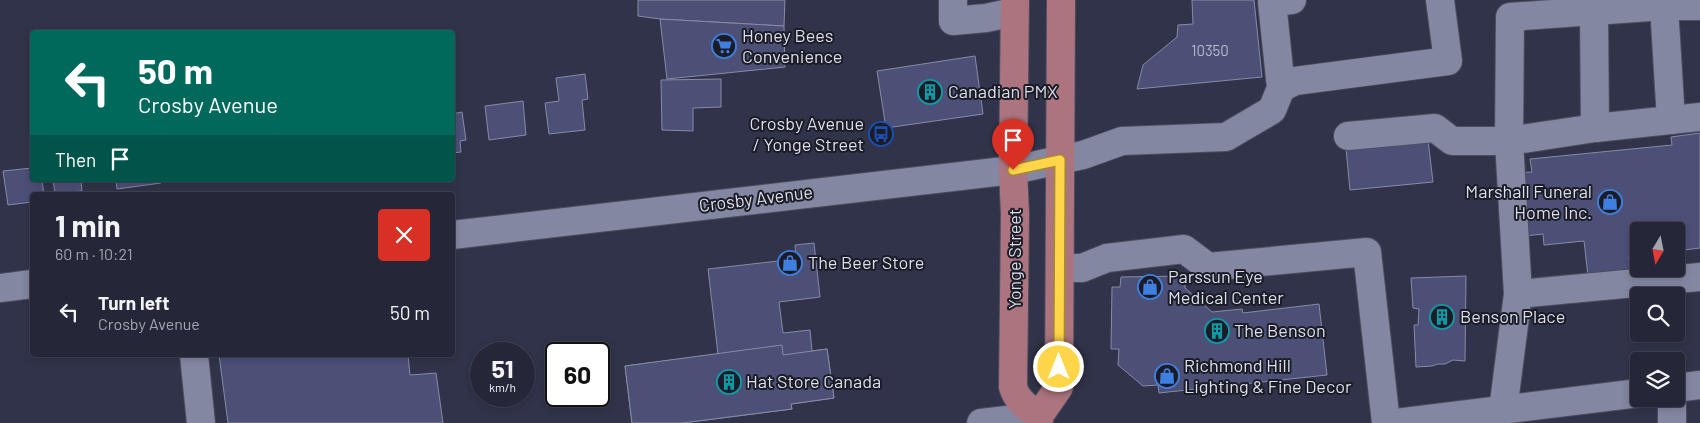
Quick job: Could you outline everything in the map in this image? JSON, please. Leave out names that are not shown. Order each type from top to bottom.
[{"type":"main road","points":[[1039,419],[1059,387],[1061,0]]},
{"type":"main road","name":"Yonge Street","points":[[1014,6],[1013,170],[1015,214],[1013,387],[1022,404],[1039,419]]},
{"type":"street","points":[[953,0],[953,21],[986,18],[1014,6]]},
{"type":"street","points":[[1292,0],[1272,2],[1281,88],[1295,81],[1448,61],[1440,0]]},
{"type":"street","points":[[1664,6],[1671,120]]},
{"type":"street","points":[[1503,410],[1518,294],[1509,142],[1510,18],[1664,6],[1700,6]]},
{"type":"street","points":[[1594,12],[1595,128]]},
{"type":"street","name":"Crosby Avenue","points":[[455,235],[1013,170],[1083,155],[1122,141],[1226,136],[1272,110],[1281,88]]},
{"type":"street","points":[[1348,136],[1435,128],[1452,141],[1509,142],[1595,128],[1700,117]]},
{"type":"street","points":[[1060,268],[1082,268],[1107,258],[1184,249],[1208,267],[1367,252],[1386,423]]},
{"type":"street","points":[[1518,294],[1700,277]]},
{"type":"street","points":[[0,288],[30,284]]},
{"type":"street","points":[[194,357],[201,423]]},
{"type":"street","points":[[1685,387],[1700,386]]},
{"type":"street","points":[[1396,423],[1630,394]]},
{"type":"street","points":[[1672,407],[1672,423]]},
{"type":"street","points":[[981,423],[1039,419]]},
{"type":"building","points":[[638,0],[785,0],[784,26],[638,16]]},
{"type":"building","points":[[1192,0],[1254,0],[1262,77],[1137,89],[1143,65],[1177,37],[1178,25],[1193,24]]},
{"type":"building","name":"Honey Bees Convenience","points":[[660,19],[784,26],[785,67],[667,79]]},
{"type":"building","name":"Canadian PMX","points":[[975,56],[983,114],[886,128],[877,71]]},
{"type":"building","points":[[585,74],[588,99],[582,100],[585,130],[549,134],[545,103],[559,101],[556,78]]},
{"type":"building","points":[[721,79],[721,107],[693,108],[693,131],[662,130],[661,80]]},
{"type":"building","points":[[523,101],[526,135],[489,140],[485,106]]},
{"type":"building","points":[[462,112],[466,140],[460,141],[461,152],[455,153],[455,113]]},
{"type":"building","name":"Marshall Funeral Home Inc.","points":[[1700,133],[1700,248],[1685,250],[1685,222],[1630,222],[1630,272],[1588,276],[1584,241],[1544,245],[1543,234],[1524,236],[1517,173],[1532,172],[1530,159],[1672,145],[1671,137]]},
{"type":"building","points":[[1428,140],[1433,182],[1350,190],[1346,149]]},
{"type":"building","points":[[30,168],[30,182],[42,182],[44,192],[30,192],[30,202],[8,205],[3,171]]},
{"type":"building","points":[[53,182],[81,182],[82,191],[55,192]]},
{"type":"building","points":[[116,182],[161,183],[117,189]]},
{"type":"building","points":[[814,243],[820,297],[779,302],[783,333],[810,330],[812,351],[827,349],[834,398],[791,404],[792,409],[682,423],[632,423],[625,366],[718,354],[708,269],[796,259],[795,245]]},
{"type":"building","name":"The Benson","points":[[1185,276],[1185,288],[1212,312],[1242,309],[1243,313],[1319,304],[1327,375],[1159,393],[1158,385],[1143,386],[1118,365],[1119,349],[1111,349],[1112,287],[1120,287],[1121,277]]},
{"type":"building","name":"Benson Place","points":[[1466,276],[1465,361],[1453,360],[1445,364],[1416,367],[1414,325],[1418,325],[1419,309],[1413,308],[1411,278]]},
{"type":"building","name":"Hat Store Canada","points":[[782,345],[783,355],[827,349],[834,398],[791,404],[792,409],[682,423],[632,423],[625,366]]},
{"type":"building","points":[[219,357],[408,357],[410,375],[436,373],[443,423],[228,423]]},
{"type":"place","name":"Honey Bees Convenience","points":[[724,46]]},
{"type":"place","name":"Canadian PMX","points":[[930,92]]},
{"type":"place","name":"Crosby Avenue / Yonge Street","points":[[881,134]]},
{"type":"place","name":"Marshall Funeral Home Inc.","points":[[1610,202]]},
{"type":"place","name":"The Beer Store","points":[[790,263]]},
{"type":"place","name":"Parssun Eye Medical Center","points":[[1150,287]]},
{"type":"place","name":"Benson Place","points":[[1442,317]]},
{"type":"place","name":"The Benson","points":[[1217,331]]},
{"type":"place","name":"Richmond Hill Lighting & Fine Decor","points":[[1167,376]]},
{"type":"place","name":"Hat Store Canada","points":[[729,382]]},
{"type":"route","points":[[1013,170],[1060,160],[1059,367]]}]
